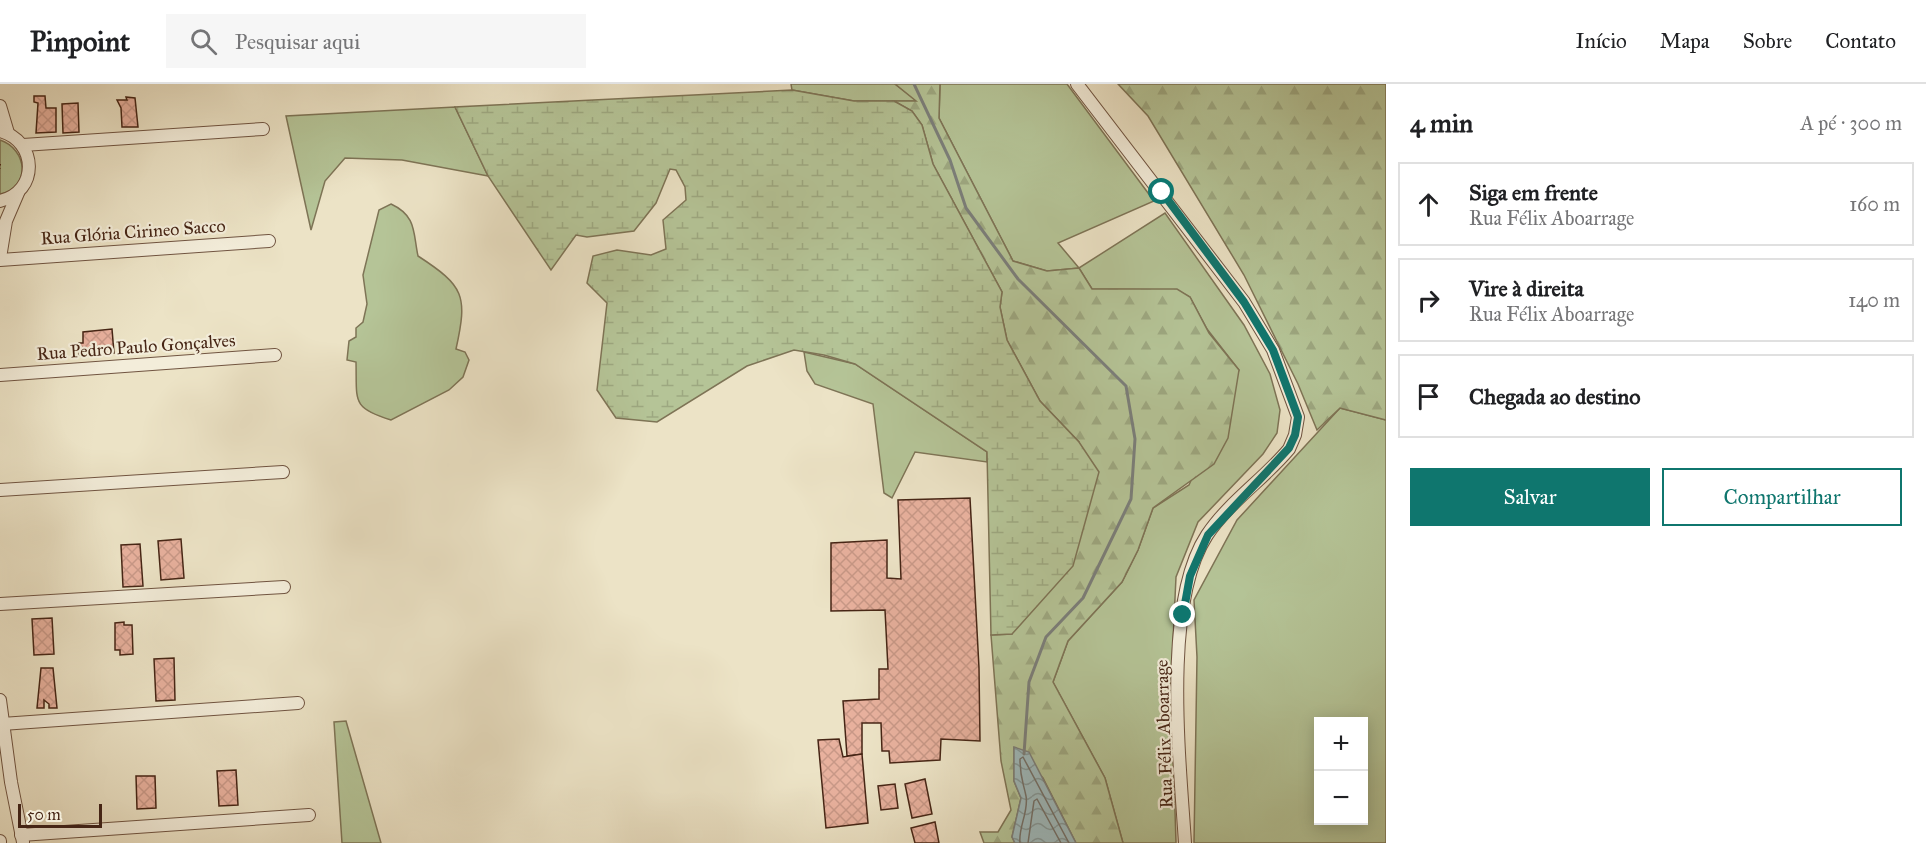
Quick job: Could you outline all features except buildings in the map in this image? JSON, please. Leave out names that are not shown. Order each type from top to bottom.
[{"type":"street","name":"Rua Félix Aboarrage","points":[[1077,84],[1244,302],[1273,350],[1298,417],[1295,435],[1289,448],[1208,535],[1190,576],[1181,634],[1178,683],[1185,843]]},
{"type":"street","points":[[0,105],[4,132],[23,145],[30,164],[25,184],[6,221],[0,259]]},
{"type":"street","points":[[23,145],[263,129]]},
{"type":"street","points":[[0,201],[19,192]]},
{"type":"street","name":"Rua Glória Cirineo Sacco","points":[[0,259],[269,241]]},
{"type":"street","name":"Rua Pedro Paulo Gonçalves","points":[[0,375],[274,355]]},
{"type":"street","points":[[0,490],[283,472]]},
{"type":"street","points":[[0,604],[284,587]]},
{"type":"street","points":[[0,699],[22,839],[309,815]]},
{"type":"street","points":[[3,724],[298,703]]},
{"type":"path","points":[[0,164],[0,169]]},
{"type":"green space","points":[[791,84],[895,84],[917,101],[854,101],[792,90]]},
{"type":"green space","points":[[895,84],[940,84],[939,118],[1013,261],[1047,271],[1079,268],[1092,289],[1177,289],[1190,297],[1209,333],[1239,370],[1228,438],[1214,464],[1153,508],[1138,550],[1122,582],[1068,641],[1053,682],[1105,778],[1123,843],[1076,843],[1043,778],[1014,748],[1014,781],[1021,798],[1012,837],[1015,843],[984,843],[980,832],[998,832],[1011,810],[1001,761],[991,635],[1012,634],[1079,442],[1040,401],[1007,340],[1000,307],[1002,292],[933,164],[922,125],[912,111],[894,101],[916,101]]},
{"type":"green space","points":[[940,84],[1067,84],[1154,201],[1058,243],[1079,268],[1047,271],[1013,261],[939,118]]},
{"type":"green space","points":[[1118,84],[1386,84],[1386,420],[1340,408],[1317,430],[1298,384],[1244,275],[1148,116]]},
{"type":"green space","points":[[792,90],[854,101],[894,101],[912,111],[922,125],[933,164],[1002,292],[1000,307],[1007,340],[1040,401],[1079,442],[1099,472],[1073,566],[1012,634],[991,635],[987,452],[855,364],[824,355],[794,350],[747,366],[657,422],[616,418],[597,390],[607,303],[587,283],[593,256],[617,250],[651,255],[666,249],[663,220],[686,200],[685,187],[676,170],[670,169],[656,203],[634,231],[587,237],[576,235],[551,270],[488,176],[455,107]]},
{"type":"green space","points":[[455,107],[488,176],[402,160],[345,158],[325,181],[311,230],[286,116]]},
{"type":"green space","points":[[0,140],[16,151],[22,168],[17,184],[0,194]]},
{"type":"green space","points":[[391,204],[410,220],[418,256],[445,276],[459,294],[462,316],[456,349],[465,352],[469,360],[463,377],[449,390],[391,420],[378,416],[363,407],[357,394],[356,362],[347,360],[349,341],[356,337],[356,328],[363,322],[367,304],[363,275],[379,210]]},
{"type":"green space","points":[[1165,213],[1244,325],[1270,374],[1280,410],[1277,433],[1263,454],[1198,522],[1176,577],[1171,684],[1176,843],[1123,843],[1105,778],[1053,682],[1068,641],[1122,582],[1138,550],[1153,508],[1189,485],[1239,370],[1207,329],[1190,297],[1177,290],[1092,289],[1079,268]]},
{"type":"green space","points":[[804,352],[855,364],[987,452],[987,462],[915,452],[892,498],[884,493],[873,404],[815,384],[807,371]]},
{"type":"green space","points":[[1340,408],[1386,420],[1386,843],[1194,843],[1197,657],[1194,600],[1237,520]]},
{"type":"green space","points":[[346,721],[381,843],[342,843],[334,722]]},
{"type":"water","points":[[1014,747],[1029,752],[1076,843],[1015,843],[1012,837],[1021,798],[1014,781]]},
{"type":"waterway","points":[[914,84],[950,160],[966,208],[1018,279],[1126,386],[1135,439],[1131,499],[1083,598],[1046,637],[1029,682],[1024,754]]},
{"type":"route","points":[[1162,192],[1244,302],[1273,350],[1298,417],[1298,425],[1289,448],[1208,535],[1190,576],[1183,615]]}]
